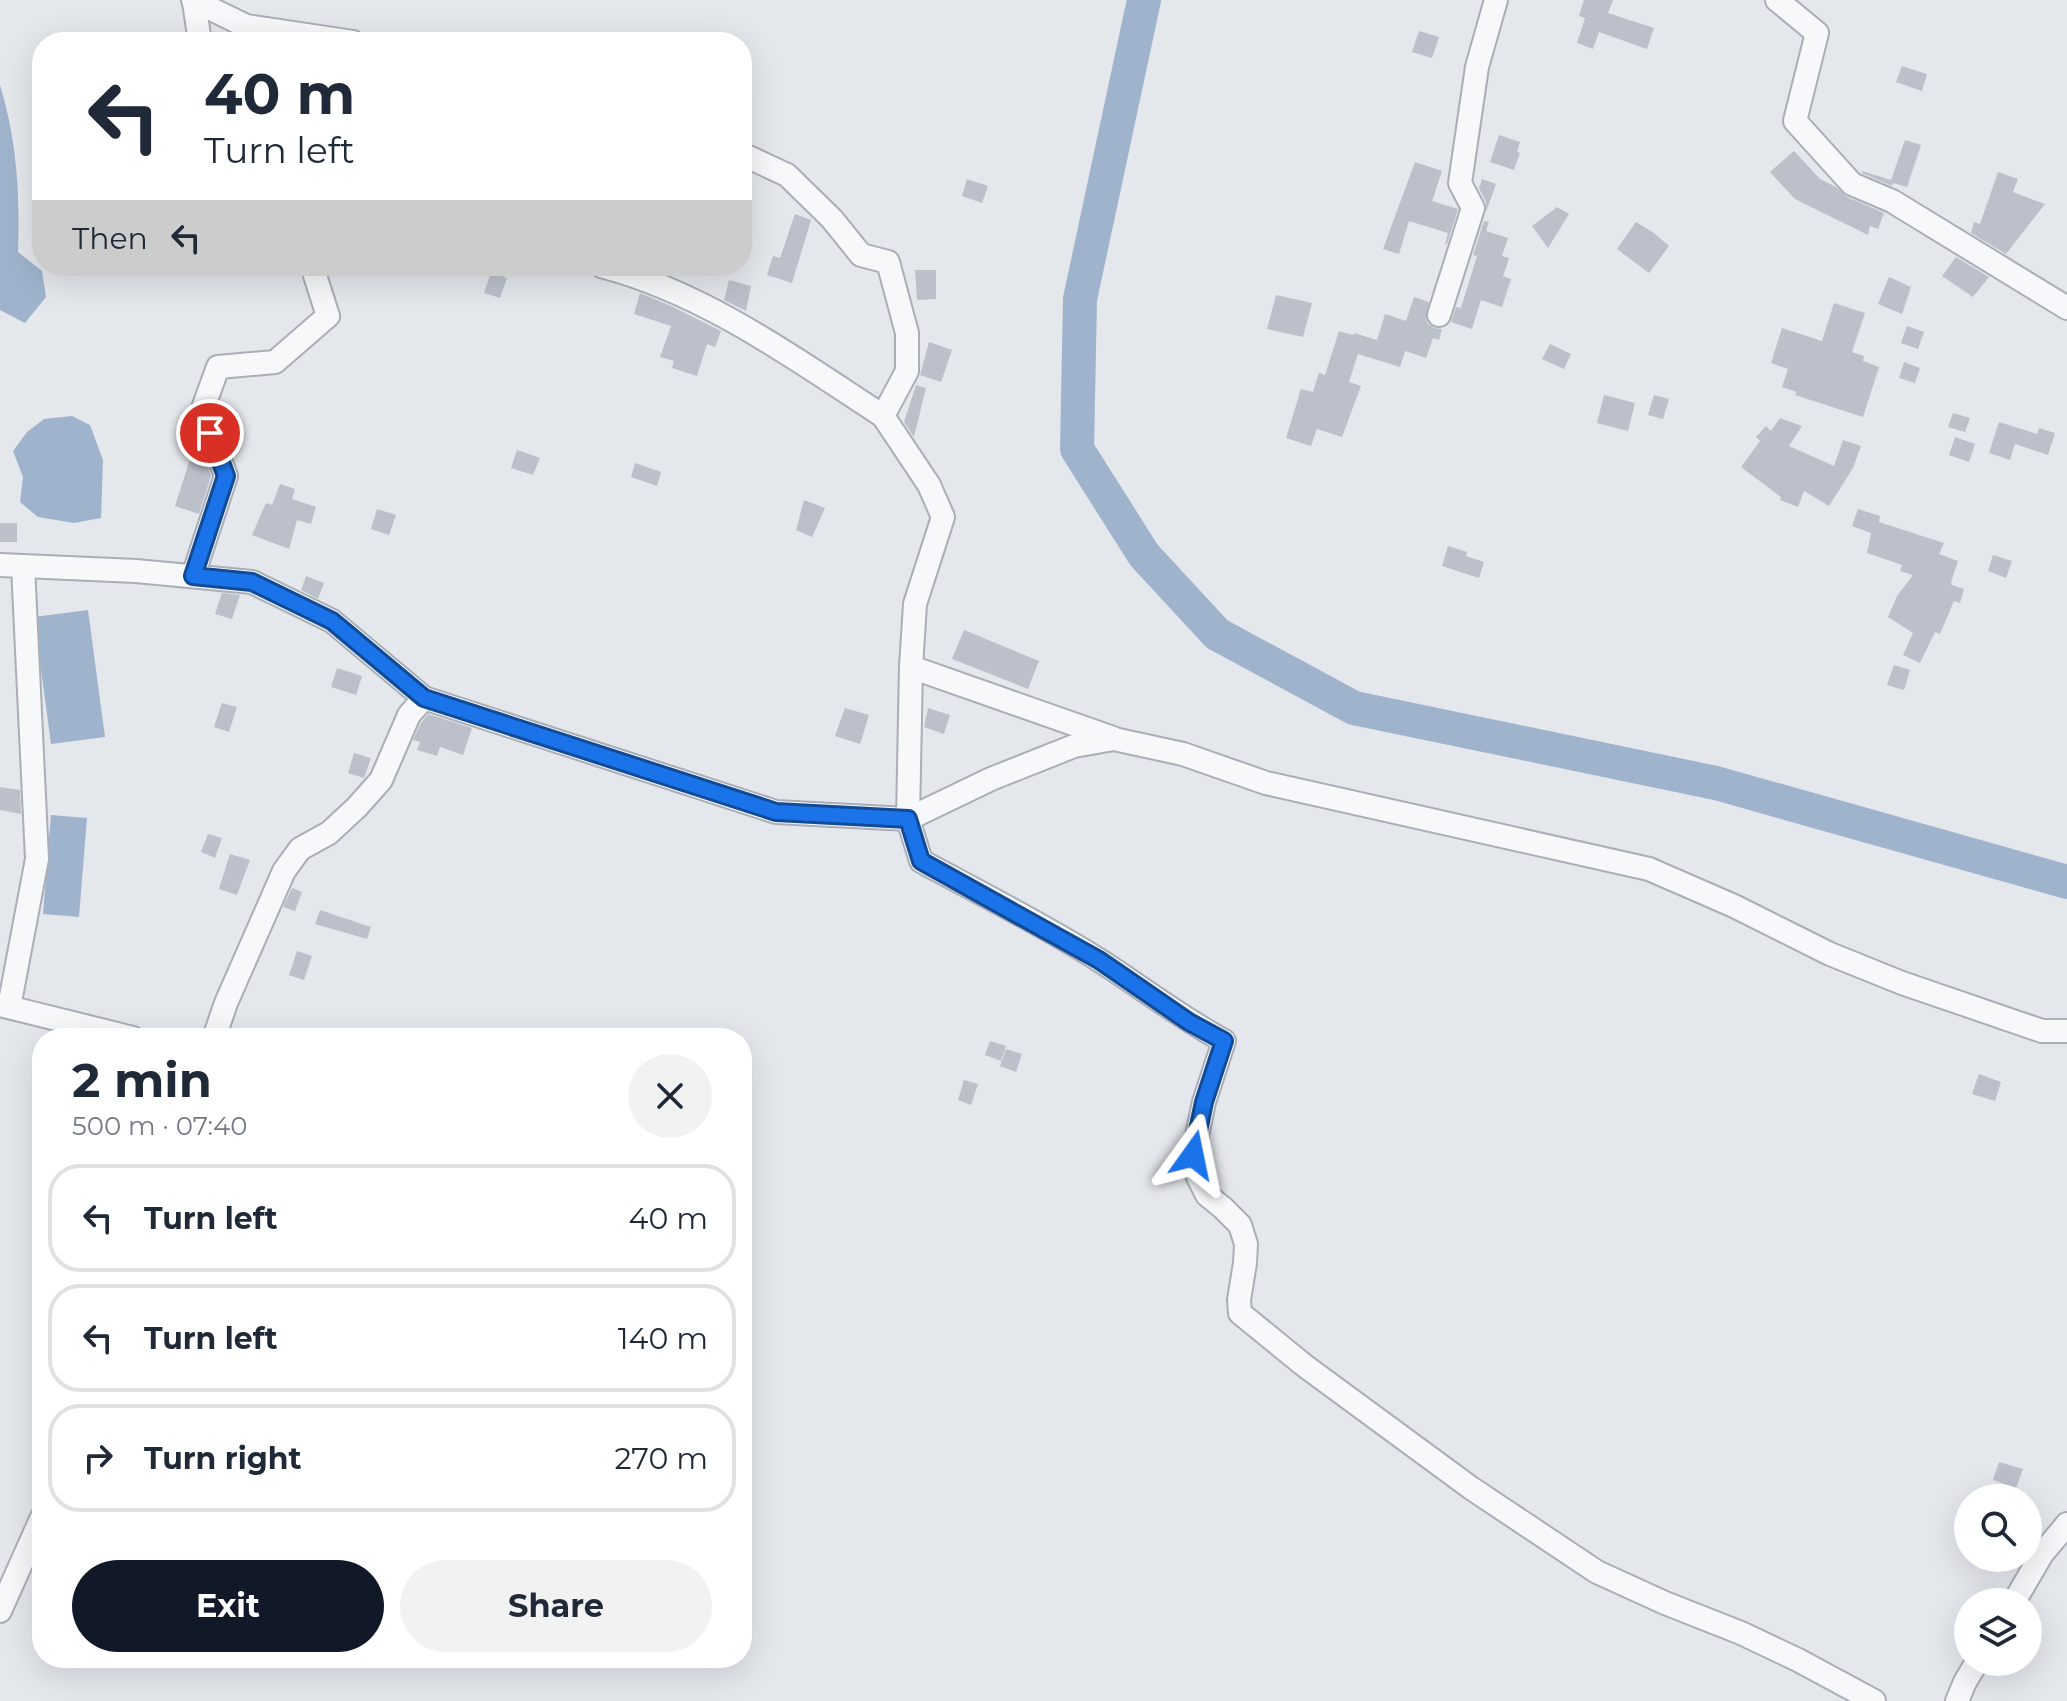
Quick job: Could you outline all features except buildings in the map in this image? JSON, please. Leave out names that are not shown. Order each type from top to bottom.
[{"type":"street","points":[[1439,315],[1473,208],[1460,183],[1477,67],[1496,0]]},
{"type":"street","points":[[1777,0],[1817,33],[1795,121],[1852,184],[1892,201],[2067,308]]},
{"type":"street","points":[[193,1],[198,32]]},
{"type":"street","points":[[193,1],[246,26],[281,32]]},
{"type":"street","points":[[752,159],[787,175],[832,219],[861,255],[888,262],[907,333],[907,371],[883,416]]},
{"type":"street","points":[[193,576],[226,476],[202,411],[218,367],[275,362],[328,316],[315,276]]},
{"type":"street","points":[[633,276],[721,313],[883,416],[929,485],[943,517],[915,604],[908,819],[921,861],[1099,960],[1189,1022],[1224,1041],[1204,1102],[1193,1155],[1198,1177],[1207,1195],[1240,1225],[1246,1244],[1240,1313],[1305,1366],[1471,1488],[1597,1572],[1741,1633],[1874,1701]]},
{"type":"street","points":[[93,1028],[4,1006],[37,859],[11,565],[136,571],[252,582],[332,621],[424,698],[776,812],[908,819],[991,779],[1074,746],[1114,739]]},
{"type":"street","points":[[911,667],[1114,739],[1183,754],[1266,783],[1649,869],[1734,906],[1830,954],[1902,983],[2042,1031],[2067,1031]]},
{"type":"street","points":[[217,1028],[284,871],[300,849],[329,833],[381,780],[409,715],[424,698]]},
{"type":"street","points":[[2022,1588],[2042,1554],[2067,1524]]},
{"type":"street","points":[[0,1611],[32,1539]]},
{"type":"street","points":[[1957,1701],[1969,1676]]},
{"type":"water","points":[[0,85],[16,168],[18,252],[32,263],[32,276],[43,276],[46,297],[25,323],[0,310]]},
{"type":"water","points":[[72,416],[90,425],[103,460],[101,518],[74,523],[38,517],[20,502],[23,477],[13,451],[27,432],[44,419]]},
{"type":"water","points":[[88,610],[105,737],[51,744],[34,617]]},
{"type":"water","points":[[51,815],[87,818],[79,917],[43,914]]},
{"type":"waterway","points":[[1144,0],[1080,299],[1077,449],[1144,555],[1217,634],[1354,708],[1716,783],[2067,882]]},
{"type":"route","points":[[210,433],[226,476],[193,576],[252,582],[332,621],[424,698],[776,812],[908,819],[921,861],[1099,960],[1189,1022],[1224,1041],[1204,1102],[1193,1155]]}]
